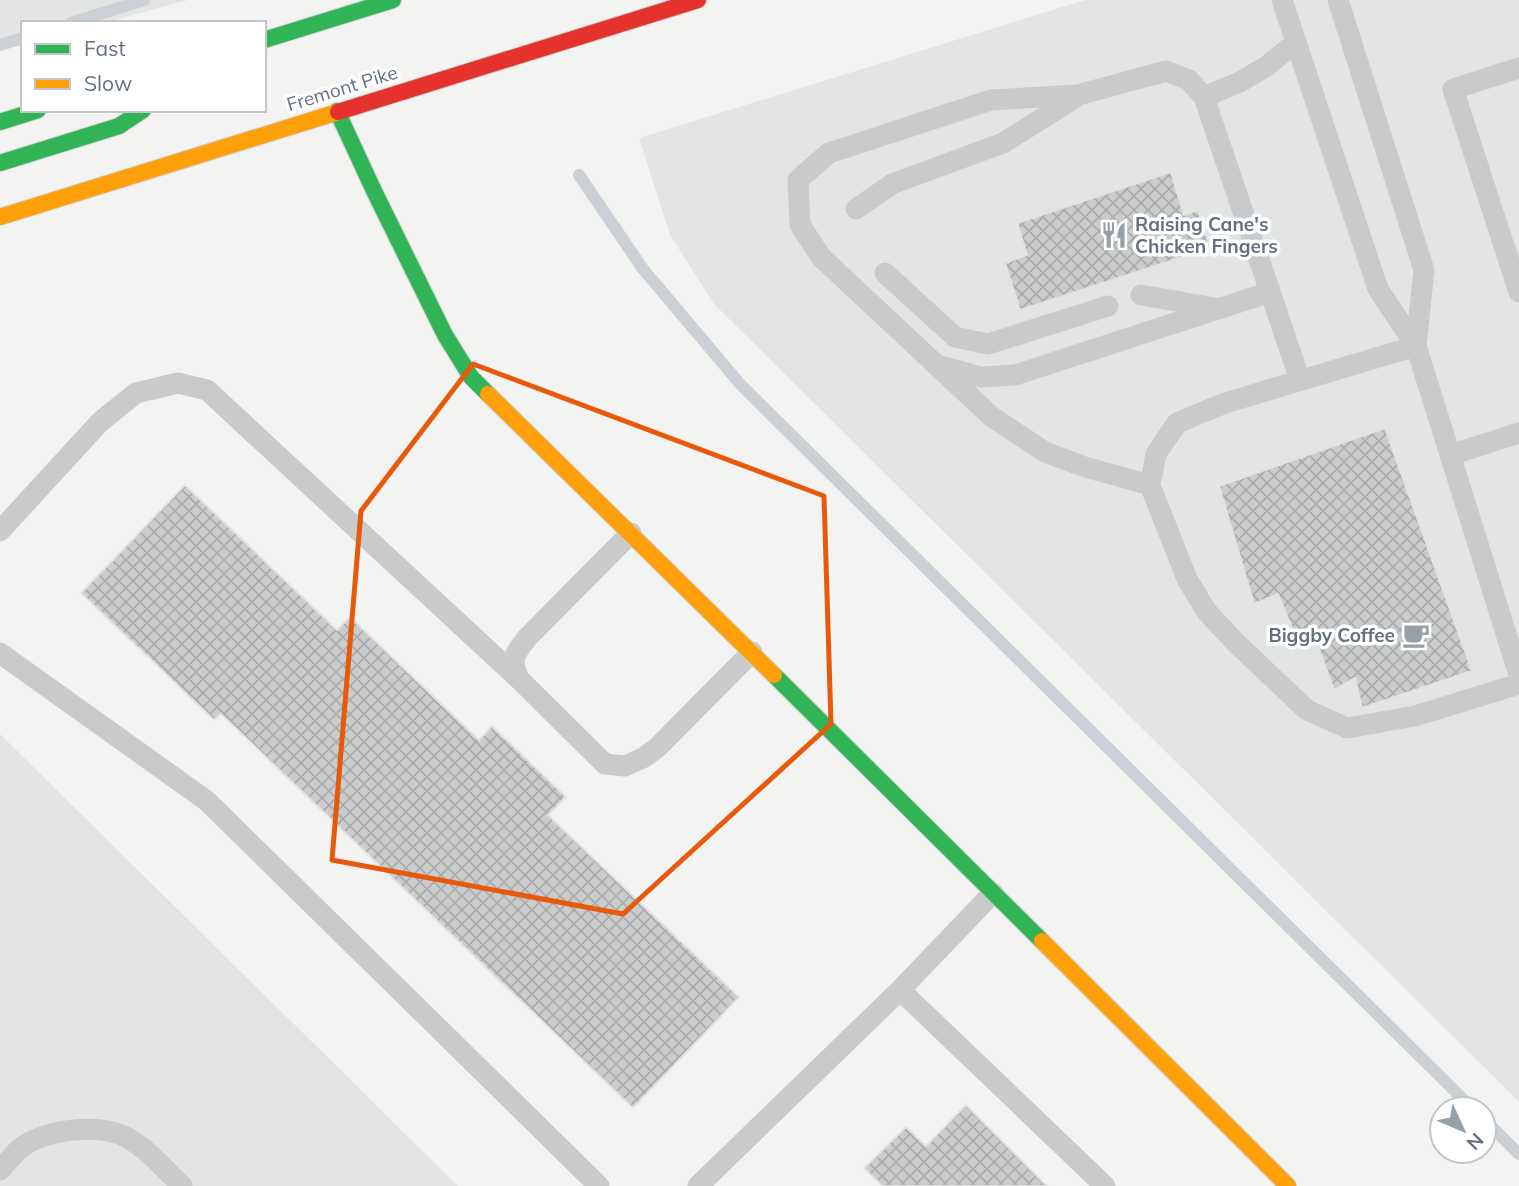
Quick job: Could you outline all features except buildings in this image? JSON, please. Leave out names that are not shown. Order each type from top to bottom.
[{"type":"main road","points":[[266,39],[393,0]]},
{"type":"main road","name":"Fremont Pike","points":[[0,217],[698,0]]},
{"type":"main road","points":[[337,111],[374,193],[445,334],[471,377],[752,652],[1288,1186]]},
{"type":"main road","points":[[0,122],[32,112]]},
{"type":"main road","points":[[0,163],[119,126],[140,112]]},
{"type":"lane","points":[[1282,0],[1378,289],[1416,346],[1519,675]]},
{"type":"lane","points":[[1338,0],[1424,270],[1416,346]]},
{"type":"lane","points":[[1205,97],[1240,82],[1267,66],[1296,42]]},
{"type":"lane","points":[[1519,68],[1453,89],[1519,292]]},
{"type":"lane","points":[[1150,485],[1085,467],[1045,452],[992,417],[821,257],[800,225],[798,180],[829,153],[991,100],[1078,95],[1166,71],[1189,80],[1205,97],[1300,380]]},
{"type":"lane","points":[[856,209],[892,184],[1003,144],[1078,95]]},
{"type":"lane","points":[[885,273],[956,337],[988,344],[1108,306]]},
{"type":"lane","points":[[936,364],[981,377],[1015,375],[1270,292]]},
{"type":"lane","points":[[1142,295],[1218,308]]},
{"type":"lane","points":[[1416,346],[1225,403],[1177,423],[1156,454],[1150,485],[1187,579],[1207,612],[1307,710],[1347,728],[1415,716],[1519,684]]},
{"type":"lane","points":[[0,531],[100,422],[136,393],[178,383],[207,390],[519,679],[605,764],[625,766],[657,748],[752,652]]},
{"type":"lane","points":[[1450,455],[1519,433]]},
{"type":"lane","points":[[519,679],[514,666],[515,653],[631,533]]},
{"type":"lane","points":[[0,653],[206,801],[599,1186]]},
{"type":"lane","points":[[698,1186],[900,990],[993,893]]},
{"type":"lane","points":[[900,990],[1105,1186]]},
{"type":"lane","points":[[0,1170],[23,1146],[57,1131],[94,1128],[123,1136],[148,1153],[182,1186]]},
{"type":"highlighted area","points":[[473,364],[824,496],[831,724],[623,914],[332,860],[361,511]]},
{"type":"shaded area","points":[[0,0],[188,0],[110,21],[21,21],[21,45],[0,50]]},
{"type":"shaded area","points":[[1085,0],[1519,0],[1519,1102],[714,304],[670,235],[639,138]]},
{"type":"shaded area","points":[[0,734],[458,1186],[0,1186]]},
{"type":"waterway","points":[[77,21],[144,0]]},
{"type":"waterway","points":[[0,45],[21,39]]},
{"type":"waterway","points":[[579,175],[643,269],[741,385],[1459,1095]]},
{"type":"waterway","points":[[1498,1133],[1519,1154]]},
{"type":"traffic: fast","points":[[266,39],[393,0]]},
{"type":"traffic: fast","points":[[337,111],[445,335],[471,377],[488,394]]},
{"type":"traffic: fast","points":[[0,122],[32,112]]},
{"type":"traffic: fast","points":[[0,163],[119,126],[140,112]]},
{"type":"traffic: fast","points":[[774,675],[1042,941]]},
{"type":"traffic: slow","points":[[0,217],[338,112]]},
{"type":"traffic: slow","points":[[488,394],[774,675]]},
{"type":"traffic: slow","points":[[1042,941],[1288,1186]]},
{"type":"traffic: jam","points":[[338,112],[698,0]]},
{"type":"place","name":"Raising Cane's Chicken Fingers","points":[[1114,235]]},
{"type":"place","name":"Biggby Coffee","points":[[1416,635]]}]
